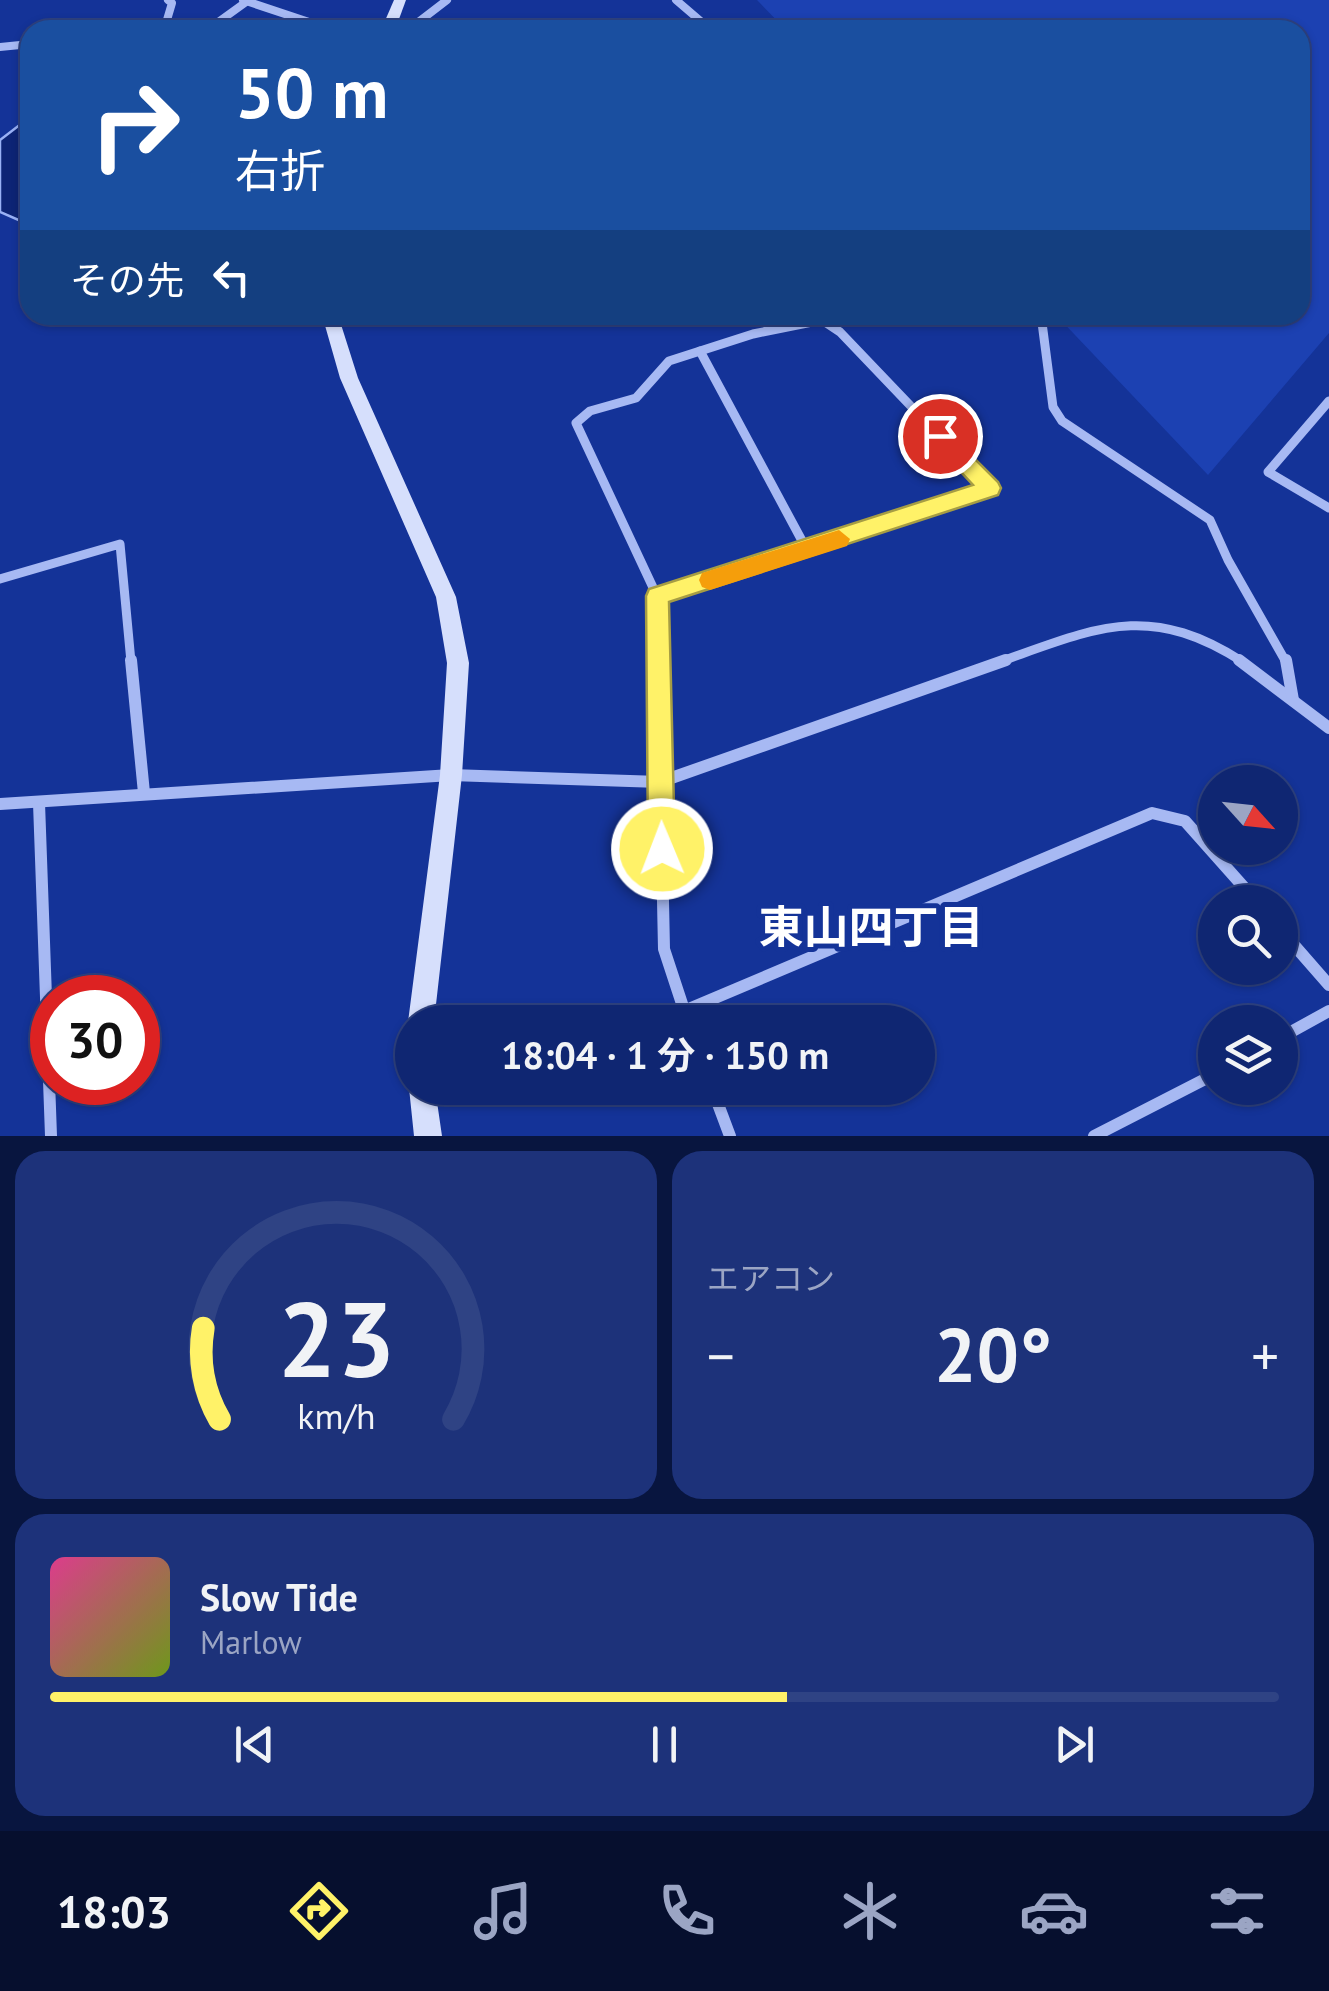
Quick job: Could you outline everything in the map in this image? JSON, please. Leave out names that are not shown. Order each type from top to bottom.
[{"type":"street","points":[[421,20],[447,0]]},
{"type":"street","points":[[676,0],[699,20]]},
{"type":"street","points":[[220,20],[244,1],[302,20]]},
{"type":"street","points":[[333,325],[349,378],[446,597],[458,663],[452,775],[423,1005]]},
{"type":"street","points":[[682,1005],[664,950],[658,596],[576,423],[590,412],[636,398],[669,361],[802,325]]},
{"type":"street","points":[[658,596],[990,488],[830,325]]},
{"type":"street","points":[[1042,325],[1053,407],[1062,421],[1210,520],[1228,560],[1285,656],[1293,700]]},
{"type":"street","points":[[700,351],[807,550]]},
{"type":"street","points":[[1329,401],[1268,472],[1329,508]]},
{"type":"street","points":[[0,579],[120,544],[144,793]]},
{"type":"street","points":[[0,804],[452,775],[660,782],[1065,638],[1131,623],[1186,632],[1249,664],[1329,728]]},
{"type":"street","points":[[39,804],[51,1136]]},
{"type":"street","points":[[713,1005],[1152,813],[1186,821],[1242,885]]},
{"type":"street","points":[[1298,950],[1329,985]]},
{"type":"street","points":[[1298,1028],[1329,1011]]},
{"type":"street","points":[[1094,1136],[1198,1083]]},
{"type":"street","points":[[424,1105],[428,1136]]},
{"type":"street","points":[[718,1105],[730,1136]]},
{"type":"shaded area","points":[[757,0],[1329,0],[1329,333],[1208,475],[1066,325],[1310,325],[1310,20],[776,20]]},
{"type":"shaded area","points":[[20,125],[20,221],[0,212],[0,140]]},
{"type":"slow traffic","points":[[710,580],[839,539]]},
{"type":"district","name":"東山四丁目","points":[[871,926]]},
{"type":"route","points":[[662,849],[658,596],[990,488],[940,436]]}]
